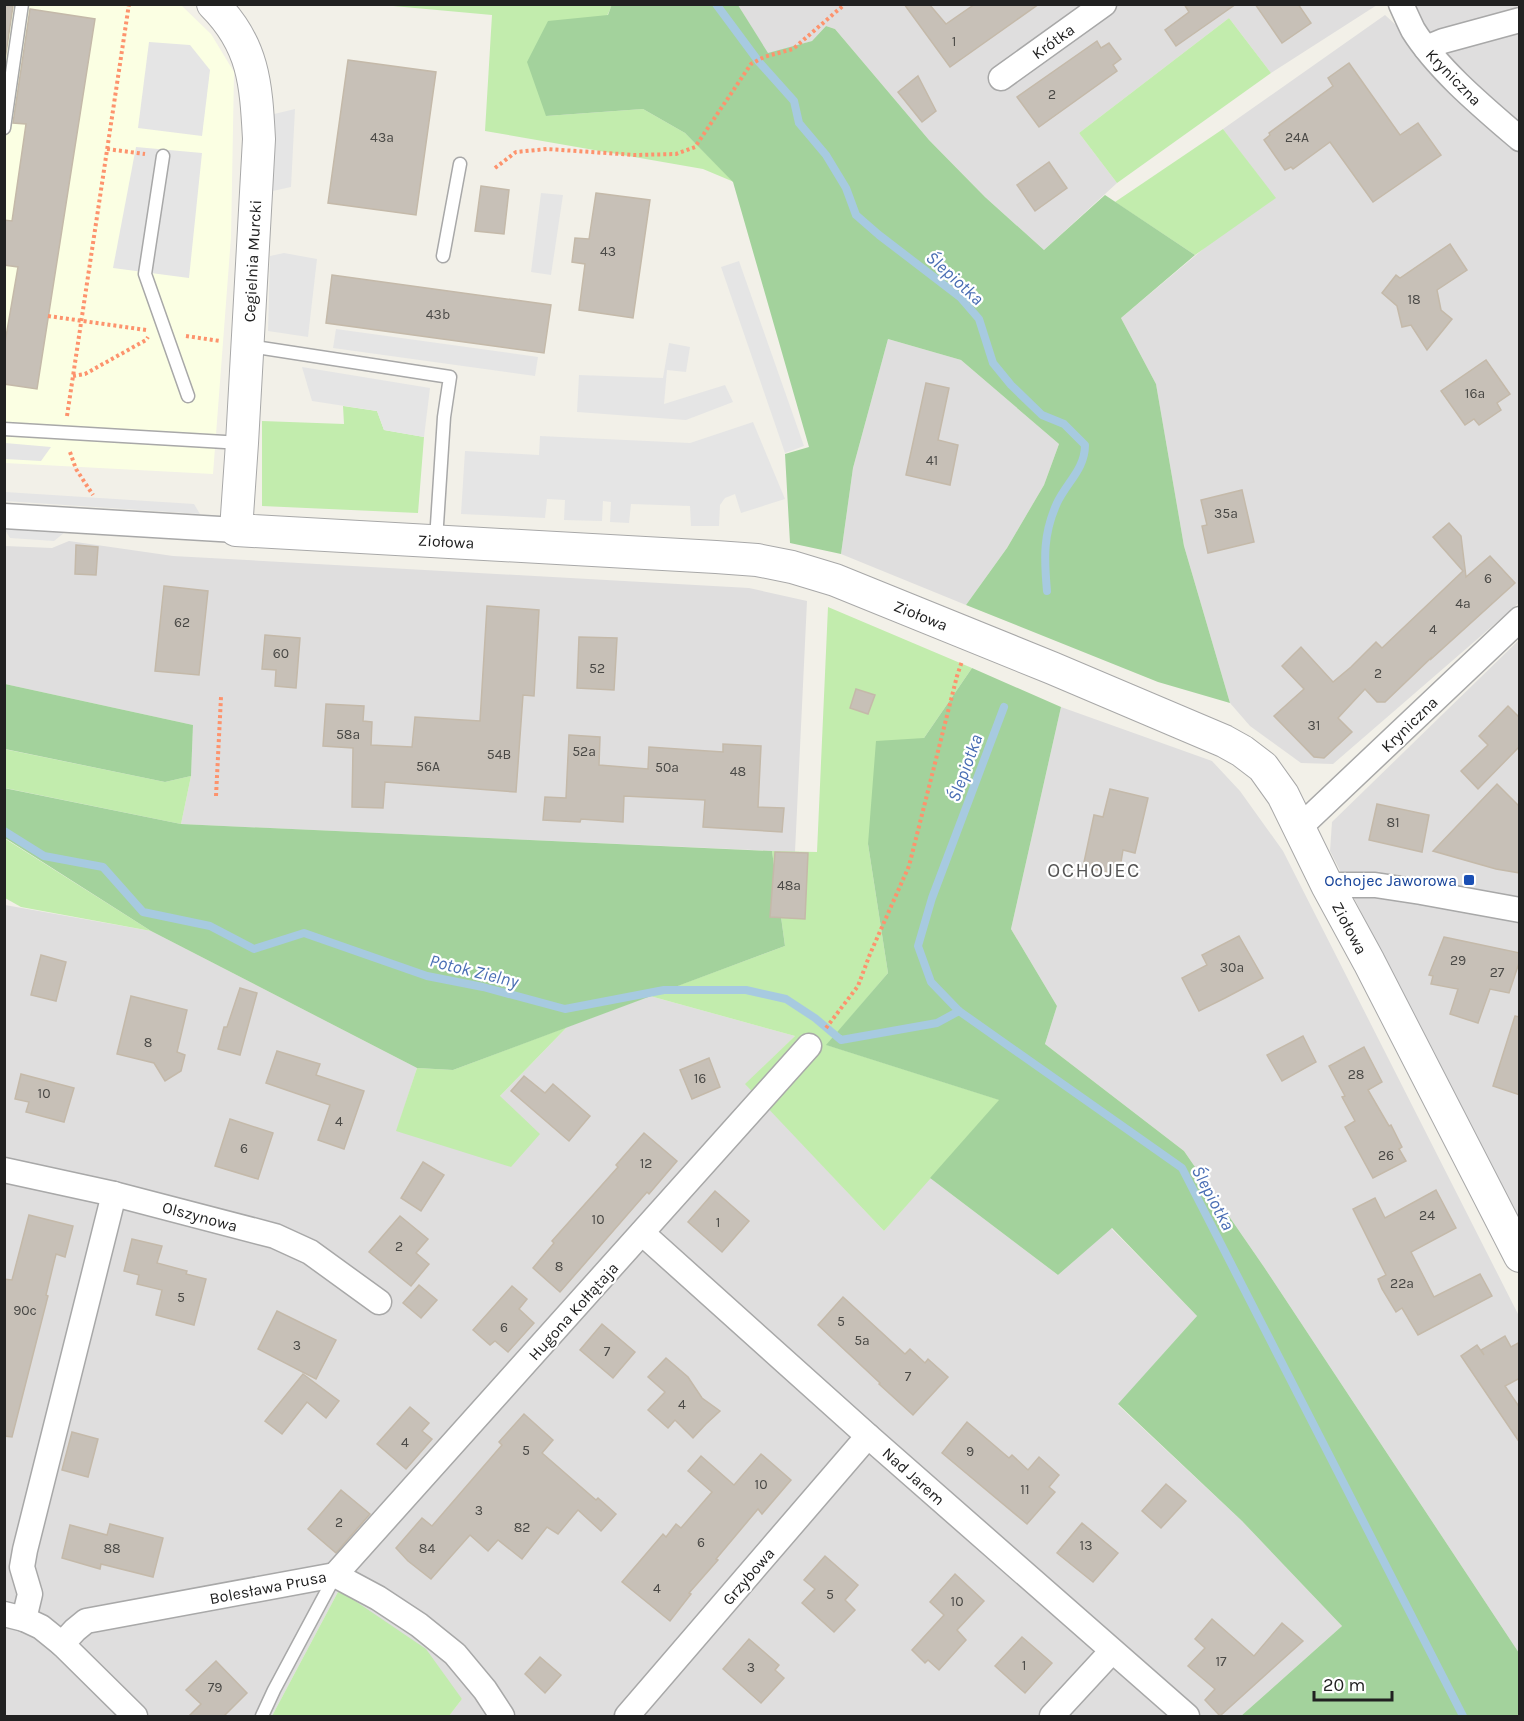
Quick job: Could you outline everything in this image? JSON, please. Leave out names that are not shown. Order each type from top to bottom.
[{"type":"street","name":"Cegielnia Murcki","points":[[213,4],[234,28],[248,56],[256,93],[259,139],[236,530]]},
{"type":"street","name":"Krótka","points":[[1001,78],[1104,4]]},
{"type":"street","name":"Kryniczna","points":[[1401,4],[1426,48],[1486,110],[1520,139]]},
{"type":"street","points":[[1426,48],[1443,41],[1520,20]]},
{"type":"street","name":"Ziołowa","points":[[4,516],[757,560],[792,567],[835,580],[1214,737],[1242,751],[1263,767],[1284,795],[1327,885],[1520,1256]]},
{"type":"street","name":"Kryniczna","points":[[1299,828],[1520,619]]},
{"type":"street","points":[[1327,885],[1375,885],[1520,909]]},
{"type":"street","name":"Hugona Kołłątaja","points":[[335,1575],[816,1039]]},
{"type":"street","name":"Olszynowa","points":[[4,1170],[114,1194],[275,1236],[310,1252],[379,1302]]},
{"type":"street","points":[[114,1194],[25,1550],[22,1567],[30,1594],[14,1616],[41,1627],[62,1644],[135,1716]]},
{"type":"street","name":"Nad Jarem","points":[[642,1233],[868,1436],[1187,1716]]},
{"type":"street","name":"Grzybowa","points":[[627,1716],[868,1436]]},
{"type":"street","name":"Bolesława Prusa","points":[[62,1644],[86,1621],[335,1575],[378,1598],[455,1654],[502,1716]]},
{"type":"street","points":[[1052,1716],[1112,1651]]},
{"type":"lane","points":[[4,128],[22,4]]},
{"type":"lane","points":[[163,156],[145,274],[188,396]]},
{"type":"lane","points":[[443,256],[460,164]]},
{"type":"lane","points":[[247,345],[450,376],[444,417],[436,540]]},
{"type":"lane","points":[[4,429],[242,443]]},
{"type":"lane","points":[[262,1716],[335,1575]]},
{"type":"path","points":[[93,495],[75,470],[64,432],[129,4]]},
{"type":"path","points":[[495,168],[516,152],[547,149],[635,155],[676,153],[695,147],[752,64],[764,57],[793,49],[845,4]]},
{"type":"path","points":[[107,149],[137,153]]},
{"type":"path","points":[[48,316],[78,321]]},
{"type":"path","points":[[73,376],[85,374],[146,340],[151,331]]},
{"type":"path","points":[[816,1039],[858,986],[909,866],[957,676],[971,635]]},
{"type":"path","points":[[216,796],[221,697]]},
{"type":"shaded area","points":[[4,5],[181,5],[211,34],[234,72],[231,237],[213,474],[5,463]]},
{"type":"shaded area","points":[[738,5],[1377,5],[1271,73],[1229,18],[1079,133],[1117,183],[1044,250],[985,197],[929,140],[835,29],[826,26],[812,41],[768,54]]},
{"type":"shaded area","points":[[1401,5],[1519,5],[1519,603],[1333,764],[1301,763],[1250,726],[1230,703],[1184,546],[1156,384],[1121,318],[1208,245],[1275,198],[1223,129],[1385,15],[1444,69]]},
{"type":"shaded area","points":[[149,42],[190,45],[210,70],[202,136],[138,128]]},
{"type":"shaded area","points":[[295,109],[291,187],[268,192],[270,115]]},
{"type":"shaded area","points":[[136,147],[202,153],[189,278],[113,268]]},
{"type":"shaded area","points":[[541,193],[563,195],[551,275],[531,272]]},
{"type":"shaded area","points":[[284,253],[317,259],[308,337],[268,331],[270,256]]},
{"type":"shaded area","points":[[739,261],[804,446],[785,453],[721,267]]},
{"type":"shaded area","points":[[336,329],[538,357],[535,376],[333,348]]},
{"type":"shaded area","points":[[888,339],[961,360],[1059,444],[1044,485],[1007,548],[966,605],[841,554],[853,468]]},
{"type":"shaded area","points":[[669,343],[690,347],[686,372],[667,370],[664,404],[725,385],[733,402],[686,420],[577,412],[579,375],[663,378]]},
{"type":"shaded area","points":[[302,367],[430,388],[424,437],[384,430],[377,411],[312,401]]},
{"type":"shaded area","points":[[753,422],[785,499],[741,513],[735,494],[725,498],[720,505],[719,526],[691,526],[690,506],[631,504],[629,523],[610,522],[611,502],[603,501],[602,521],[564,520],[565,500],[547,499],[545,518],[461,514],[465,451],[539,455],[540,436],[690,443]]},
{"type":"shaded area","points":[[4,443],[51,447],[41,461],[5,459]]},
{"type":"shaded area","points":[[5,492],[194,504],[200,514],[5,501]]},
{"type":"shaded area","points":[[5,530],[65,532],[54,541],[10,538]]},
{"type":"shaded area","points":[[69,541],[173,556],[749,588],[807,601],[795,852],[181,824],[191,776],[193,725],[5,684],[5,546],[52,548]]},
{"type":"shaded area","points":[[1519,640],[1519,1222],[1330,851],[1332,822]]},
{"type":"shaded area","points":[[1061,707],[1212,761],[1240,791],[1283,851],[1519,1316],[1519,1653],[1264,1267],[1184,1151],[1045,1044],[1057,1006],[1011,929]]},
{"type":"shaded area","points":[[5,905],[151,931],[417,1068],[397,1130],[500,1096],[567,1027],[650,996],[795,1036],[746,1084],[884,1231],[930,1178],[1058,1275],[1111,1228],[1197,1316],[1118,1405],[1242,1521],[1342,1626],[1241,1716],[449,1716],[462,1699],[339,1590],[272,1716],[5,1716]]},
{"type":"green space","points":[[612,4],[738,5],[768,53],[812,41],[826,26],[835,29],[929,140],[985,197],[1044,250],[1105,195],[1195,255],[1121,318],[1156,384],[1184,546],[1230,703],[1158,682],[966,605],[1007,548],[1044,485],[1059,444],[961,360],[888,339],[853,468],[841,554],[790,543],[785,454],[809,447],[733,182],[685,133],[643,109],[546,116],[527,62],[548,21],[608,15]]},
{"type":"green space","points":[[382,5],[612,5],[546,116],[643,109],[685,133],[734,182],[703,169],[485,131],[492,15]]},
{"type":"green space","points":[[1229,18],[1271,73],[1117,183],[1079,133]]},
{"type":"green space","points":[[1223,129],[1276,198],[1195,255],[1115,202]]},
{"type":"green space","points":[[343,406],[377,411],[384,430],[424,437],[418,513],[262,506],[262,421],[344,424]]},
{"type":"green space","points":[[828,607],[972,668],[924,738],[868,844],[888,973],[827,1045],[1000,1100],[884,1231],[745,1084],[795,1036],[650,996],[785,946],[772,851],[817,852]]},
{"type":"green space","points":[[972,668],[1061,707],[1011,929],[1057,1006],[1045,1044],[1184,1151],[1264,1267],[1519,1653],[1519,1716],[1241,1716],[1342,1626],[1242,1521],[1118,1404],[1197,1316],[1112,1228],[1058,1275],[930,1178],[999,1100],[826,1045],[888,973],[868,844],[876,741],[924,738]]},
{"type":"green space","points":[[5,684],[193,725],[191,776],[165,782],[5,749]]},
{"type":"green space","points":[[4,749],[165,782],[191,776],[181,824],[5,788]]},
{"type":"green space","points":[[4,788],[181,824],[772,851],[785,946],[453,1070],[417,1068],[151,931],[5,838]]},
{"type":"green space","points":[[4,838],[151,931],[21,907],[5,898]]},
{"type":"green space","points":[[567,1027],[500,1096],[540,1134],[511,1167],[396,1131],[417,1068],[453,1070]]},
{"type":"green space","points":[[339,1590],[426,1649],[462,1699],[449,1716],[272,1716]]},
{"type":"building","points":[[904,4],[929,4],[946,24],[975,4],[1039,4],[950,67]]},
{"type":"building","points":[[1184,4],[1236,4],[1176,46],[1165,30],[1189,12]]},
{"type":"building","points":[[1255,4],[1298,4],[1311,23],[1282,43]]},
{"type":"building","points":[[4,5],[13,6],[4,67]]},
{"type":"building","points":[[30,9],[95,19],[37,389],[4,384],[4,348],[18,267],[4,265],[4,220],[12,221],[26,124],[13,123]]},
{"type":"building","points":[[1097,41],[1101,48],[1109,43],[1121,59],[1113,65],[1117,71],[1039,127],[1017,97]]},
{"type":"building","points":[[348,60],[436,72],[416,215],[328,203]]},
{"type":"building","points":[[1349,63],[1400,135],[1418,123],[1441,155],[1373,202],[1330,142],[1293,169],[1291,167],[1285,170],[1264,140],[1270,135],[1269,133],[1333,86],[1328,78]]},
{"type":"building","points":[[918,76],[936,111],[922,122],[898,92]]},
{"type":"building","points":[[1049,162],[1067,188],[1035,211],[1017,185]]},
{"type":"building","points":[[481,186],[509,190],[504,234],[475,231]]},
{"type":"building","points":[[596,193],[650,200],[633,318],[579,310],[585,264],[572,262],[575,238],[589,239]]},
{"type":"building","points":[[1450,244],[1467,270],[1437,290],[1441,310],[1452,319],[1427,350],[1411,325],[1402,327],[1397,306],[1382,293],[1396,275],[1400,278]]},
{"type":"building","points":[[332,275],[551,305],[544,353],[326,323]]},
{"type":"building","points":[[1486,360],[1510,394],[1497,403],[1501,410],[1479,425],[1474,419],[1465,425],[1441,391]]},
{"type":"building","points":[[926,383],[949,388],[938,440],[958,445],[950,485],[906,475]]},
{"type":"building","points":[[1242,490],[1254,542],[1208,553],[1202,526],[1207,525],[1201,500]]},
{"type":"building","points":[[1449,523],[1461,536],[1466,577],[1490,556],[1515,583],[1385,702],[1377,702],[1365,689],[1338,718],[1352,732],[1324,758],[1314,757],[1274,716],[1304,689],[1282,666],[1301,647],[1333,682],[1376,642],[1382,648],[1463,571],[1433,537]]},
{"type":"building","points":[[76,545],[98,547],[96,575],[75,574]]},
{"type":"building","points":[[164,586],[208,591],[199,675],[155,671]]},
{"type":"building","points":[[487,606],[539,610],[534,696],[523,695],[516,792],[385,782],[383,808],[352,807],[353,748],[323,746],[326,704],[364,706],[363,721],[372,722],[371,745],[412,747],[415,717],[480,721]]},
{"type":"building","points":[[265,635],[300,638],[296,688],[275,686],[276,670],[262,669]]},
{"type":"building","points":[[579,637],[617,638],[614,690],[577,688]]},
{"type":"building","points":[[856,689],[875,695],[868,714],[850,708]]},
{"type":"building","points":[[1508,706],[1520,718],[1520,746],[1478,789],[1461,771],[1488,745],[1479,736]]},
{"type":"building","points":[[569,735],[600,737],[599,765],[648,769],[649,747],[723,752],[723,744],[761,746],[758,807],[784,808],[782,832],[703,827],[705,800],[624,796],[623,822],[581,819],[580,822],[543,820],[545,797],[566,798]]},
{"type":"building","points":[[1497,784],[1520,807],[1520,873],[1496,869],[1433,851]]},
{"type":"building","points":[[1110,789],[1148,798],[1135,853],[1123,850],[1119,874],[1083,867],[1094,815],[1103,817]]},
{"type":"building","points":[[1377,804],[1429,815],[1422,852],[1369,840]]},
{"type":"building","points":[[775,852],[808,853],[805,919],[770,917]]},
{"type":"building","points":[[1239,936],[1263,978],[1199,1011],[1182,978],[1207,965],[1202,955]]},
{"type":"building","points":[[1444,937],[1520,953],[1520,960],[1509,993],[1490,989],[1478,1023],[1450,1014],[1458,989],[1431,984],[1433,976],[1429,975]]},
{"type":"building","points":[[41,955],[66,962],[56,1001],[31,995]]},
{"type":"building","points":[[240,988],[257,993],[240,1055],[218,1049],[224,1027],[227,1027]]},
{"type":"building","points":[[131,996],[187,1010],[177,1052],[185,1055],[181,1071],[165,1081],[154,1063],[117,1054]]},
{"type":"building","points":[[1515,1016],[1520,1017],[1520,1095],[1493,1086]]},
{"type":"building","points":[[1303,1036],[1316,1062],[1282,1081],[1267,1055]]},
{"type":"building","points":[[1364,1047],[1382,1082],[1368,1090],[1389,1126],[1391,1125],[1402,1147],[1399,1149],[1406,1161],[1373,1178],[1345,1127],[1355,1121],[1329,1066]]},
{"type":"building","points":[[277,1051],[320,1064],[316,1075],[364,1091],[344,1149],[318,1140],[330,1105],[266,1083]]},
{"type":"building","points":[[709,1058],[720,1087],[692,1099],[680,1070]]},
{"type":"building","points":[[21,1074],[74,1088],[64,1122],[26,1112],[29,1102],[15,1099]]},
{"type":"building","points":[[524,1076],[545,1093],[553,1084],[590,1116],[569,1141],[511,1091]]},
{"type":"building","points":[[230,1119],[273,1133],[258,1179],[215,1166]]},
{"type":"building","points":[[644,1133],[677,1161],[560,1292],[533,1268],[554,1243],[552,1241],[618,1167],[616,1165]]},
{"type":"building","points":[[423,1162],[444,1175],[421,1211],[401,1198]]},
{"type":"building","points":[[1436,1190],[1456,1228],[1411,1252],[1434,1297],[1480,1274],[1492,1296],[1418,1335],[1402,1308],[1396,1312],[1382,1289],[1378,1279],[1386,1275],[1353,1209],[1375,1198],[1385,1218]]},
{"type":"building","points":[[715,1191],[749,1221],[722,1252],[688,1222]]},
{"type":"building","points":[[29,1215],[73,1226],[65,1257],[56,1254],[46,1295],[48,1296],[12,1437],[4,1436],[4,1279],[12,1280]]},
{"type":"building","points":[[400,1216],[428,1239],[416,1253],[429,1264],[411,1286],[369,1252]]},
{"type":"building","points":[[132,1239],[162,1246],[157,1263],[206,1279],[194,1325],[156,1315],[162,1290],[137,1284],[139,1275],[124,1271]]},
{"type":"building","points":[[419,1285],[437,1300],[421,1318],[403,1303]]},
{"type":"building","points":[[512,1286],[527,1299],[519,1309],[534,1323],[508,1352],[495,1341],[490,1345],[473,1330]]},
{"type":"building","points":[[843,1297],[905,1354],[910,1349],[925,1363],[928,1359],[948,1377],[913,1415],[818,1325]]},
{"type":"building","points":[[277,1311],[336,1340],[316,1379],[258,1349]]},
{"type":"building","points":[[602,1324],[635,1352],[613,1378],[580,1350]]},
{"type":"building","points":[[1505,1336],[1511,1347],[1520,1342],[1520,1378],[1505,1386],[1520,1408],[1520,1443],[1461,1356],[1477,1345],[1484,1355],[1481,1350]]},
{"type":"building","points":[[666,1358],[688,1377],[702,1398],[720,1411],[693,1438],[675,1420],[668,1428],[648,1410],[665,1392],[648,1377]]},
{"type":"building","points":[[303,1374],[339,1401],[326,1418],[307,1402],[282,1434],[265,1421]]},
{"type":"building","points":[[410,1407],[429,1423],[422,1431],[432,1439],[406,1469],[377,1444]]},
{"type":"building","points":[[524,1414],[553,1440],[542,1453],[596,1500],[598,1498],[616,1514],[601,1531],[578,1510],[558,1534],[547,1527],[522,1559],[498,1540],[488,1551],[470,1535],[431,1579],[396,1548],[422,1518],[432,1526],[502,1445],[499,1442]]},
{"type":"building","points":[[967,1422],[1009,1458],[1012,1455],[1028,1470],[1039,1457],[1059,1475],[1049,1487],[1055,1492],[1027,1524],[942,1453]]},
{"type":"building","points":[[72,1432],[98,1439],[88,1477],[62,1470]]},
{"type":"building","points":[[761,1454],[791,1480],[762,1514],[758,1509],[689,1593],[691,1594],[670,1621],[622,1582],[663,1534],[666,1537],[676,1524],[681,1528],[712,1492],[688,1471],[701,1456],[734,1485]]},
{"type":"building","points":[[1166,1484],[1186,1501],[1161,1528],[1142,1511]]},
{"type":"building","points":[[341,1490],[370,1514],[336,1553],[308,1529]]},
{"type":"building","points":[[1082,1523],[1118,1553],[1093,1582],[1057,1553]]},
{"type":"building","points":[[110,1524],[163,1538],[153,1577],[101,1564],[100,1569],[62,1558],[70,1525],[107,1535]]},
{"type":"building","points":[[825,1556],[858,1585],[845,1600],[855,1610],[834,1632],[802,1603],[815,1589],[804,1580]]},
{"type":"building","points":[[955,1574],[984,1601],[957,1630],[966,1640],[939,1670],[928,1660],[925,1663],[912,1650],[944,1615],[930,1602]]},
{"type":"building","points":[[1212,1619],[1254,1656],[1282,1623],[1303,1641],[1220,1716],[1205,1700],[1215,1689],[1188,1666],[1205,1648],[1195,1639]]},
{"type":"building","points":[[1022,1637],[1052,1663],[1025,1693],[995,1666]]},
{"type":"building","points":[[749,1639],[779,1665],[775,1670],[784,1678],[761,1703],[723,1669]]},
{"type":"building","points":[[540,1657],[561,1675],[545,1693],[525,1674]]},
{"type":"building","points":[[216,1661],[247,1693],[224,1716],[189,1716],[201,1704],[186,1690]]},
{"type":"waterway","name":"Ślepiotka","points":[[716,4],[759,62],[794,101],[799,123],[826,155],[846,188],[856,215],[960,297],[979,319],[993,363],[1011,385],[1042,415],[1064,424],[1085,445],[1082,461],[1061,495],[1049,525],[1045,557],[1047,591]]},
{"type":"waterway","name":"Ślepiotka","points":[[1004,707],[932,898],[918,946],[931,982],[959,1011],[1182,1168],[1463,1716]]},
{"type":"waterway","name":"Potok Zielny","points":[[4,831],[44,856],[103,867],[143,912],[210,926],[254,949],[304,933],[427,976],[483,987],[565,1009],[664,990],[746,990],[786,999],[815,1018],[841,1040],[937,1023],[959,1011]]},
{"type":"place","name":"Ochojec Jaworowa","points":[[1469,880]]},
{"type":"district","name":"OCHOJEC","points":[[1094,870]]}]
